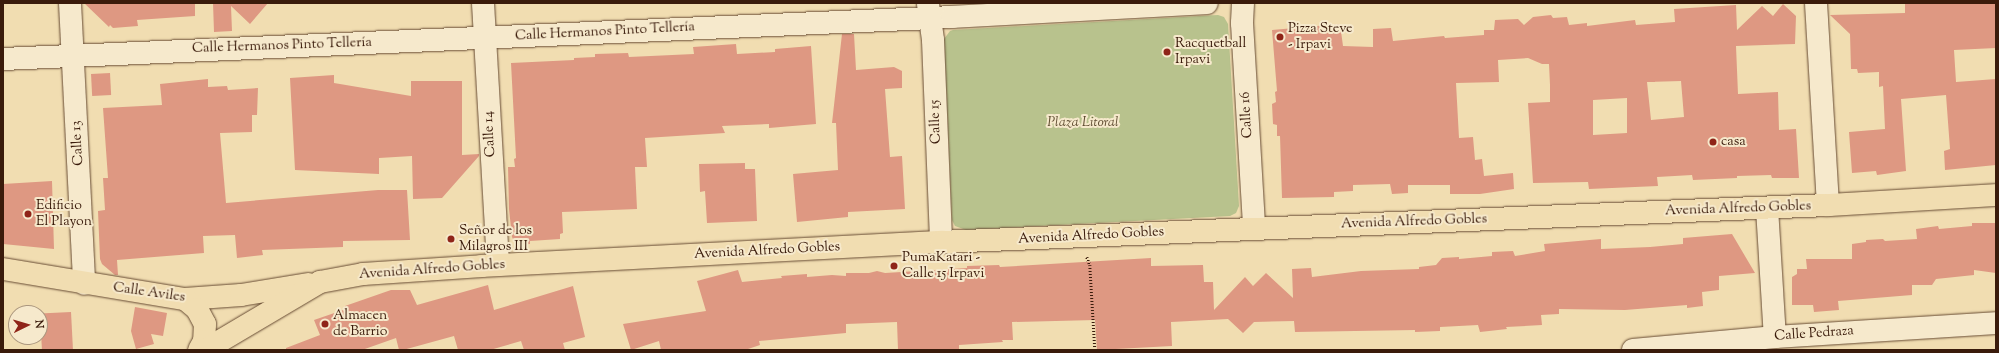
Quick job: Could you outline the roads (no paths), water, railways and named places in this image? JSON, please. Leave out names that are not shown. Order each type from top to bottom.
[{"type":"main road","name":"Avenida Alfredo Gobles","points":[[205,350],[320,282],[363,274],[498,265],[941,242],[1767,208],[1996,195]]},
{"type":"main road","name":"Calle Aviles","points":[[3,269],[84,284],[184,299],[241,295],[320,282]]},
{"type":"main road","points":[[184,299],[197,310],[205,324],[204,341],[199,350]]},
{"type":"street","name":"Calle 13","points":[[70,3],[84,284]]},
{"type":"street","name":"Calle 14","points":[[483,3],[498,265]]},
{"type":"street","name":"Calle Hermanos Pinto Tellería","points":[[3,59],[485,38],[928,10],[1208,3]]},
{"type":"street","name":"Calle 16","points":[[1243,3],[1242,23],[1254,228]]},
{"type":"street","points":[[1816,3],[1828,205]]},
{"type":"street","name":"Calle 15","points":[[928,10],[933,40],[941,242]]},
{"type":"street","points":[[1767,208],[1775,337]]},
{"type":"street","name":"Calle Pedraza","points":[[1633,350],[1775,337],[1996,323]]},
{"type":"place","name":"Pizza Steve - Irpavi","points":[[1280,37]]},
{"type":"place","name":"Racquetball Irpavi","points":[[1167,52]]},
{"type":"place","name":"casa","points":[[1713,142]]},
{"type":"place","name":"Edificio El Playon","points":[[28,214]]},
{"type":"place","name":"Señor de los Milagros III","points":[[451,239]]},
{"type":"place","name":"PumaKatari - Calle 15 Irpavi","points":[[894,266]]},
{"type":"place","name":"Almacen de Barrio","points":[[325,324]]},
{"type":"park label","name":"Plaza Litoral","points":[[1083,123]]}]
